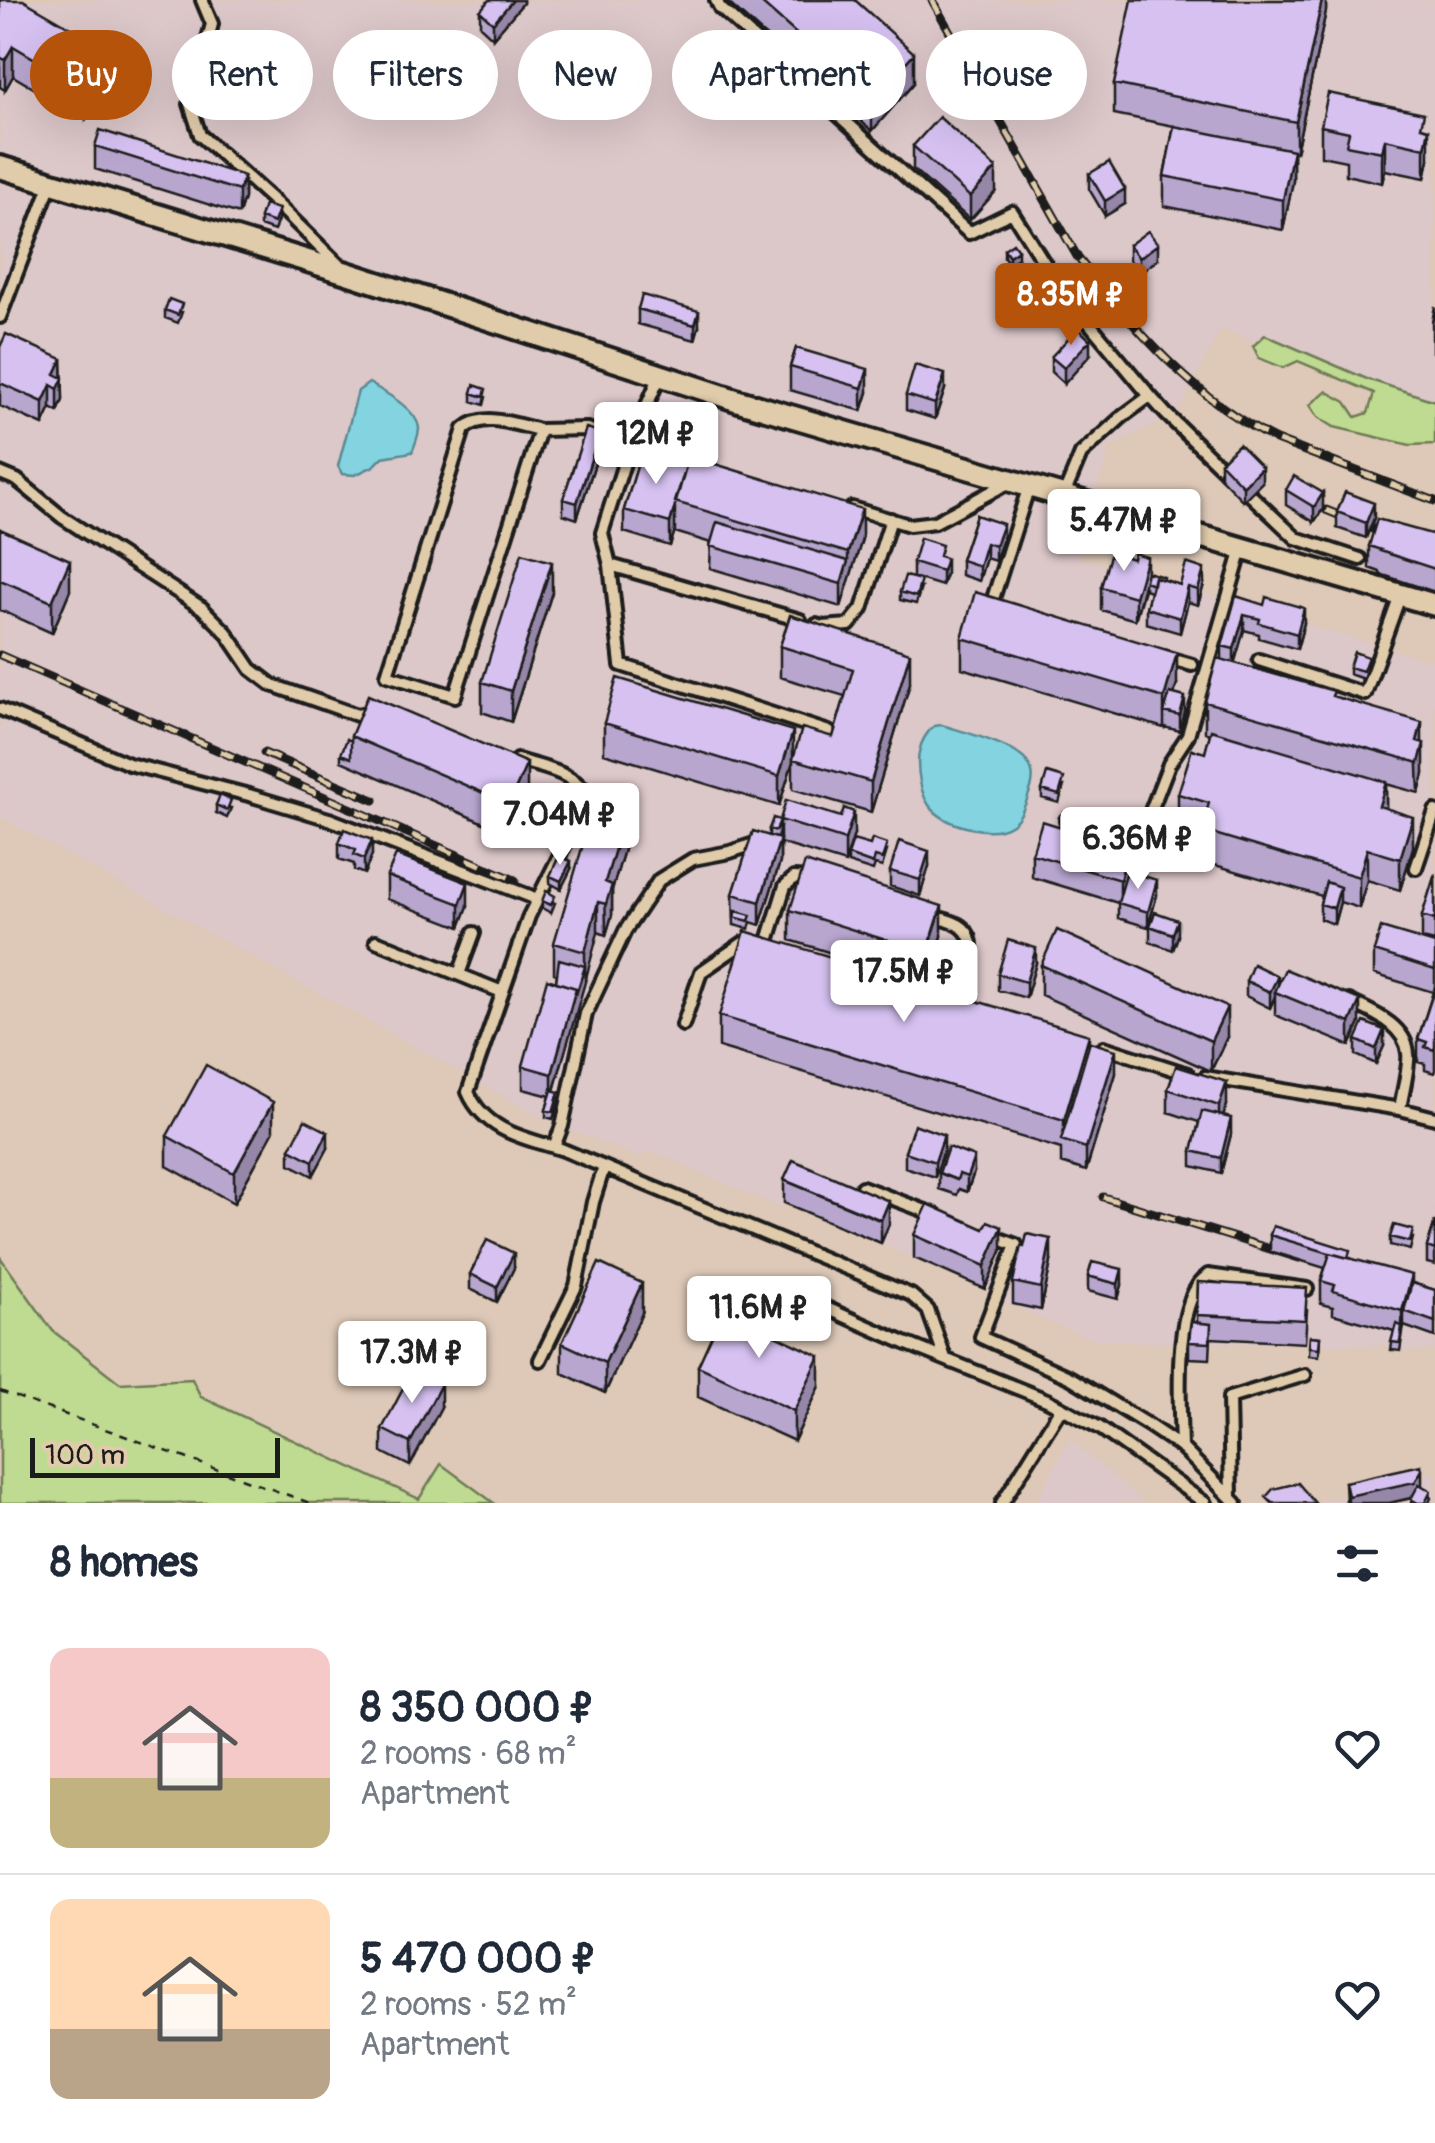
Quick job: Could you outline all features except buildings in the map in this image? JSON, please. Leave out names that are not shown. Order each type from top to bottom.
[{"type":"street","points":[[0,167],[348,274],[739,401],[1435,605]]},
{"type":"lane","points":[[202,0],[212,24],[190,104],[200,136],[348,274]]},
{"type":"lane","points":[[716,0],[720,8],[969,233],[1012,212],[1060,288],[1166,414],[1296,538],[1360,559]]},
{"type":"lane","points":[[0,317],[51,183]]},
{"type":"lane","points":[[660,375],[631,441],[602,533],[610,565],[622,665],[829,732]]},
{"type":"lane","points":[[1064,495],[1081,454],[1150,396]]},
{"type":"lane","points":[[540,430],[454,696],[387,676],[464,429],[474,421],[490,419],[540,430],[587,429],[705,464]]},
{"type":"lane","points":[[0,472],[17,480],[62,518],[202,608],[226,632],[251,669],[272,684],[357,716],[373,712],[390,718]]},
{"type":"lane","points":[[835,503],[909,525],[935,522],[1021,483]]},
{"type":"lane","points":[[1010,610],[992,605],[1021,483]]},
{"type":"lane","points":[[610,565],[823,627],[849,625],[862,609],[891,520]]},
{"type":"lane","points":[[1066,820],[1123,839],[1148,821],[1170,764],[1188,736],[1242,549]]},
{"type":"lane","points":[[1259,660],[1365,694],[1400,596]]},
{"type":"lane","points":[[1156,654],[1192,665]]},
{"type":"lane","points":[[0,708],[129,764],[329,819],[537,900]]},
{"type":"lane","points":[[505,756],[554,771],[580,783],[587,792],[582,811],[537,900],[502,992],[468,1092],[473,1104],[484,1118],[513,1134],[604,1167],[912,1294],[928,1310],[945,1358]]},
{"type":"lane","points":[[1416,868],[1435,811]]},
{"type":"lane","points":[[554,1147],[586,1014],[625,930],[659,880],[692,858],[756,843]]},
{"type":"lane","points":[[768,941],[784,886],[794,878],[826,884]]},
{"type":"lane","points":[[919,912],[966,930],[971,942],[970,960],[957,999]]},
{"type":"lane","points":[[458,974],[474,933]]},
{"type":"lane","points":[[376,941],[502,992]]},
{"type":"lane","points":[[683,1025],[701,972],[743,943],[768,941],[787,947]]},
{"type":"lane","points":[[938,993],[975,1004]]},
{"type":"lane","points":[[1340,996],[1388,1020],[1401,1036],[1408,1052],[1400,1109]]},
{"type":"lane","points":[[1100,1046],[1188,1074],[1435,1118]]},
{"type":"lane","points":[[540,1360],[576,1286],[592,1202],[604,1167]]},
{"type":"lane","points":[[862,1187],[947,1219]]},
{"type":"lane","points":[[982,1232],[1016,1244],[982,1337],[1071,1378],[1181,1447],[1233,1500]]},
{"type":"lane","points":[[1181,1447],[1182,1340],[1186,1312],[1196,1287],[1208,1275],[1306,1288]]},
{"type":"lane","points":[[795,1294],[1061,1408],[1100,1428],[1205,1503]]},
{"type":"lane","points":[[1233,1500],[1230,1398],[1305,1375]]},
{"type":"lane","points":[[1002,1503],[1061,1408]]},
{"type":"path","points":[[0,1391],[310,1503]]},
{"type":"shaded area","points":[[0,0],[1435,0],[1435,410],[1221,329],[1176,415],[1110,446],[1077,557],[1435,662],[1435,1350],[1090,1339],[1003,1302],[1004,1299],[985,1289],[785,1204],[782,1208],[648,1150],[640,1158],[545,1119],[0,817]]},
{"type":"shaded area","points":[[1070,1439],[1144,1503],[1025,1503],[1037,1500]]},
{"type":"shaded area","points":[[1435,1472],[1435,1503],[1314,1503],[1420,1481]]},
{"type":"green space","points":[[1265,335],[1367,379],[1435,401],[1435,444],[1410,445],[1334,427],[1318,417],[1310,405],[1326,391],[1346,402],[1356,417],[1368,413],[1374,393],[1298,361],[1283,368],[1259,358],[1253,346]]},
{"type":"green space","points":[[0,1257],[53,1331],[120,1383],[192,1379],[201,1397],[419,1499],[441,1464],[494,1503],[0,1503]]},
{"type":"water","points":[[369,383],[412,414],[419,428],[418,437],[412,452],[383,457],[355,475],[342,474],[338,466],[358,391]]},
{"type":"water","points":[[942,725],[1000,744],[1027,762],[1033,780],[1021,813],[1012,824],[993,830],[971,828],[940,816],[928,804],[920,782],[919,752],[928,732]]},
{"type":"railway","points":[[932,0],[1078,258],[1168,360],[1219,405],[1276,440],[1435,501]]},
{"type":"railway","points":[[1326,510],[1435,550]]},
{"type":"railway","points":[[0,655],[515,880]]},
{"type":"railway","points":[[264,753],[374,800]]},
{"type":"railway","points":[[1103,1197],[1299,1258]]}]
